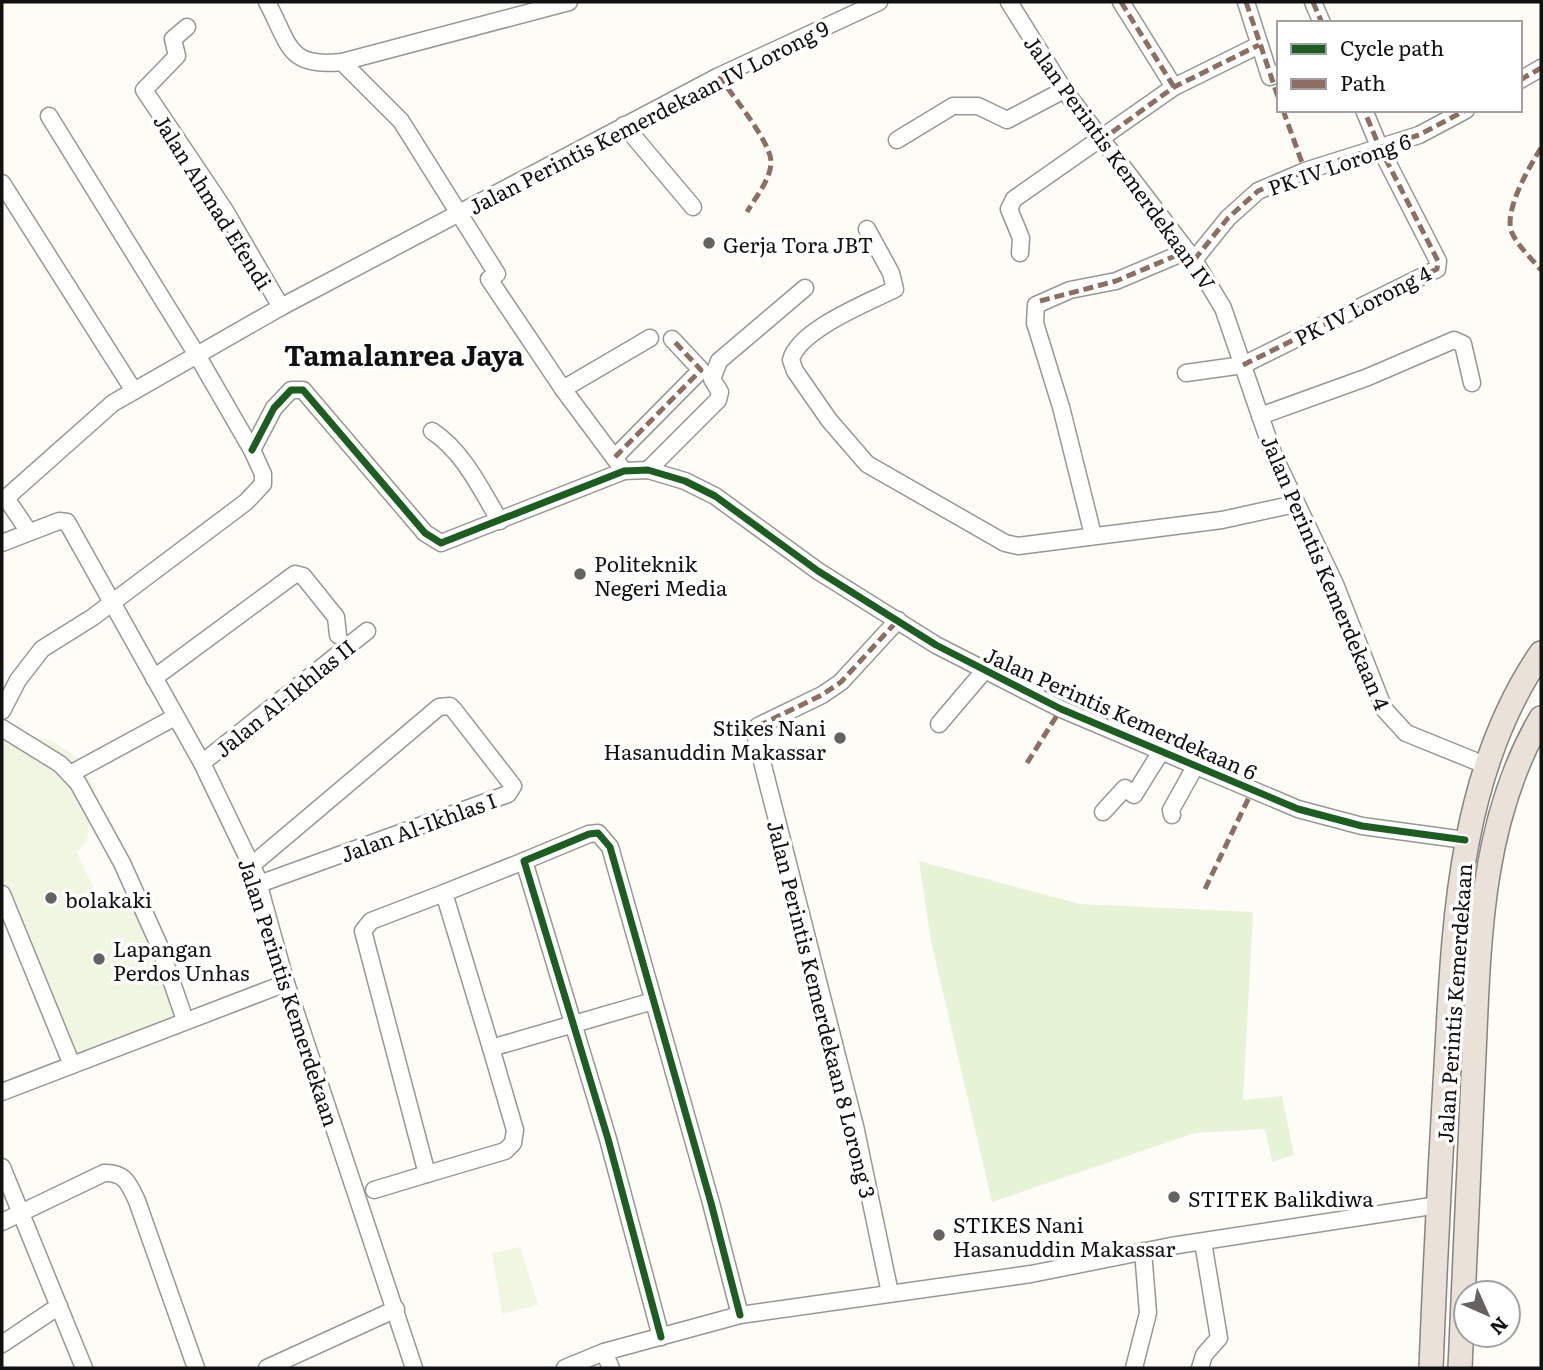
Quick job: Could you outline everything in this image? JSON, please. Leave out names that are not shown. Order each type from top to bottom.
[{"type":"highway","name":"Jalan Perintis Kemerdekaan","points":[[1431,1368],[1451,980],[1465,840],[1485,765],[1541,653]]},
{"type":"highway","name":"Jalan Perintis Kemerdekaan","points":[[1460,1368],[1480,930],[1495,826],[1513,776],[1541,718]]},
{"type":"street","points":[[267,2],[300,58],[317,65],[342,62],[569,2]]},
{"type":"street","name":"Jalan Perintis Kemerdekaan IV Lorong 9","points":[[4,495],[113,403],[281,307],[719,76],[879,2]]},
{"type":"street","name":"Jalan Perintis Kemerdekaan IV","points":[[1009,2],[1064,90],[1100,141],[1191,256],[1212,287],[1229,325]]},
{"type":"street","points":[[1121,2],[1174,87]]},
{"type":"street","points":[[1246,2],[1259,45],[1274,75]]},
{"type":"street","points":[[1313,2],[1321,21]]},
{"type":"street","name":"Jalan Ahmad Efendi","points":[[187,27],[173,39],[177,57],[146,86],[147,95],[224,209],[281,307]]},
{"type":"street","points":[[1020,253],[1021,238],[1009,209],[1014,200],[1174,87],[1259,45]]},
{"type":"street","points":[[342,62],[401,121],[456,213],[497,274],[489,279],[563,388],[624,471]]},
{"type":"street","points":[[1522,79],[1541,68]]},
{"type":"street","points":[[897,140],[953,106],[978,106],[1007,120],[1064,90]]},
{"type":"street","points":[[1365,112],[1379,146]]},
{"type":"street","name":"PK IV Lorong 6","points":[[1191,256],[1258,191],[1306,171],[1419,135],[1462,112]]},
{"type":"street","points":[[2,711],[18,680],[43,649],[93,617],[112,600],[257,493],[263,485],[263,474],[251,450],[197,355],[49,116]]},
{"type":"street","points":[[624,125],[693,207]]},
{"type":"street","name":"PK IV Lorong 4","points":[[1243,365],[1437,269],[1438,261],[1379,146]]},
{"type":"street","points":[[5,193],[134,391]]},
{"type":"street","points":[[867,229],[891,273],[895,289],[842,315],[803,341],[791,360],[795,371],[829,420],[867,464],[998,541],[1018,546],[1222,520],[1295,504]]},
{"type":"street","points":[[1093,535],[1061,407],[1035,323],[1036,305],[1070,290],[1116,281],[1191,256]]},
{"type":"street","points":[[648,470],[718,400],[720,392],[712,379],[719,361],[805,288]]},
{"type":"street","name":"Jalan Perintis Kemerdekaan 4","points":[[1229,325],[1260,416],[1295,504],[1335,584],[1372,682],[1391,720],[1406,733],[1435,747],[1485,765]]},
{"type":"street","points":[[563,388],[650,338]]},
{"type":"street","points":[[615,457],[701,370],[672,339]]},
{"type":"street","points":[[1260,416],[1368,377],[1454,340],[1463,345],[1472,383]]},
{"type":"street","points":[[1186,373],[1243,365]]},
{"type":"street","name":"Jalan Perintis Kemerdekaan 6","points":[[251,450],[267,419],[281,400],[297,388],[306,393],[425,533],[441,543],[451,542],[624,471],[648,470],[685,481],[715,496],[818,571],[954,656],[1061,709],[1298,809],[1362,826],[1465,840]]},
{"type":"street","points":[[432,431],[462,460],[500,521]]},
{"type":"street","points":[[2,543],[29,532],[4,495]]},
{"type":"street","name":"Jalan Perintis Kemerdekaan","points":[[29,532],[67,522],[202,763],[252,865],[286,983],[414,1368]]},
{"type":"street","points":[[154,678],[295,574],[303,576],[336,617],[338,635]]},
{"type":"street","name":"Jalan Perintis Kemerdekaan 8 Lorong 3","points":[[890,1293],[852,1114],[756,743],[758,726],[822,695],[841,682],[898,620]]},
{"type":"street","name":"Jalan Al-Ikhlas II","points":[[202,763],[367,631]]},
{"type":"street","points":[[939,724],[984,671]]},
{"type":"street","name":"Jalan Al-Ikhlas I","points":[[252,865],[439,707],[450,706],[454,710],[513,786],[508,794],[259,884]]},
{"type":"street","points":[[72,773],[175,716]]},
{"type":"street","points":[[2,728],[72,773],[122,863],[159,945],[186,1020]]},
{"type":"street","points":[[1102,812],[1125,788],[1134,795],[1162,750]]},
{"type":"street","points":[[1172,815],[1171,810],[1196,765]]},
{"type":"street","points":[[427,1174],[363,931],[371,921],[589,834],[598,833],[606,839],[740,1315]]},
{"type":"street","points":[[524,861],[608,1139],[661,1336]]},
{"type":"street","points":[[374,1190],[505,1151],[513,1143],[515,1130],[444,893]]},
{"type":"street","points":[[2,894],[72,1065]]},
{"type":"street","points":[[2,1092],[286,983]]},
{"type":"street","points":[[491,1048],[653,1001]]},
{"type":"street","points":[[2,1167],[84,1368]]},
{"type":"street","points":[[2,1222],[104,1173],[121,1174],[127,1180],[137,1201],[196,1368]]},
{"type":"street","points":[[565,1368],[604,1352],[740,1315],[1031,1274],[1143,1251],[1438,1205]]},
{"type":"street","points":[[1200,1368],[1204,1355],[1219,1338],[1203,1242]]},
{"type":"street","points":[[1134,1368],[1148,1313],[1143,1251]]},
{"type":"street","points":[[2,1344],[60,1306]]},
{"type":"street","points":[[267,1368],[292,1362],[396,1309]]},
{"type":"street","points":[[604,1352],[611,1368]]},
{"type":"green space","name":"bolakaki","points":[[2,728],[50,740],[80,759],[95,791],[87,840],[77,853],[100,902],[119,891],[138,903],[186,1013],[60,1063],[2,894]]},
{"type":"green space","points":[[919,861],[1080,904],[1253,912],[1243,1100],[1282,1096],[1294,1155],[1272,1162],[1265,1129],[1195,1133],[992,1202],[931,941]]},
{"type":"green space","points":[[520,1247],[538,1305],[502,1314],[492,1253]]},
{"type":"marked path","points":[[1121,2],[1174,87]]},
{"type":"marked path","points":[[1246,2],[1277,94]]},
{"type":"marked path","points":[[1313,2],[1321,21]]},
{"type":"marked path","points":[[1100,141],[1174,87],[1259,45]]},
{"type":"marked path","points":[[1522,79],[1541,68]]},
{"type":"marked path","points":[[719,76],[758,131],[771,162],[762,188],[747,212]]},
{"type":"marked path","points":[[1284,112],[1305,171]]},
{"type":"marked path","points":[[1243,365],[1437,269],[1438,261],[1379,146],[1365,112]]},
{"type":"marked path","points":[[1194,260],[1228,218],[1258,191],[1305,171],[1419,135],[1462,112]]},
{"type":"marked path","points":[[1541,148],[1518,191],[1510,226],[1519,244],[1541,270]]},
{"type":"marked path","points":[[1040,301],[1116,281],[1187,251]]},
{"type":"marked path","points":[[615,457],[701,370],[672,339]]},
{"type":"marked path","points":[[758,726],[822,695],[841,682],[898,620]]},
{"type":"marked path","points":[[1027,763],[1061,709]]},
{"type":"marked path","points":[[1205,889],[1253,789]]},
{"type":"cycle path","points":[[252,450],[274,408],[291,390],[303,390],[425,533],[441,543],[624,471],[648,470],[685,481],[715,496],[818,571],[936,645],[1061,709],[1298,809],[1362,826],[1465,840]]},
{"type":"cycle path","points":[[661,1337],[608,1139],[524,861],[589,834],[598,833],[610,847],[740,1315]]},
{"type":"place","name":"Gerja Tora JBT","points":[[709,243]]},
{"type":"place","name":"Politeknik Negeri Media","points":[[580,574]]},
{"type":"place","name":"Stikes Nani Hasanuddin Makassar","points":[[840,738]]},
{"type":"place","name":"bolakaki","points":[[51,898]]},
{"type":"place","name":"Lapangan Perdos Unhas","points":[[99,959]]},
{"type":"place","name":"STITEK Balikdiwa","points":[[1174,1197]]},
{"type":"place","name":"STIKES Nani Hasanuddin Makassar","points":[[939,1235]]},
{"type":"district","name":"Tamalanrea Jaya","points":[[404,354]]}]
